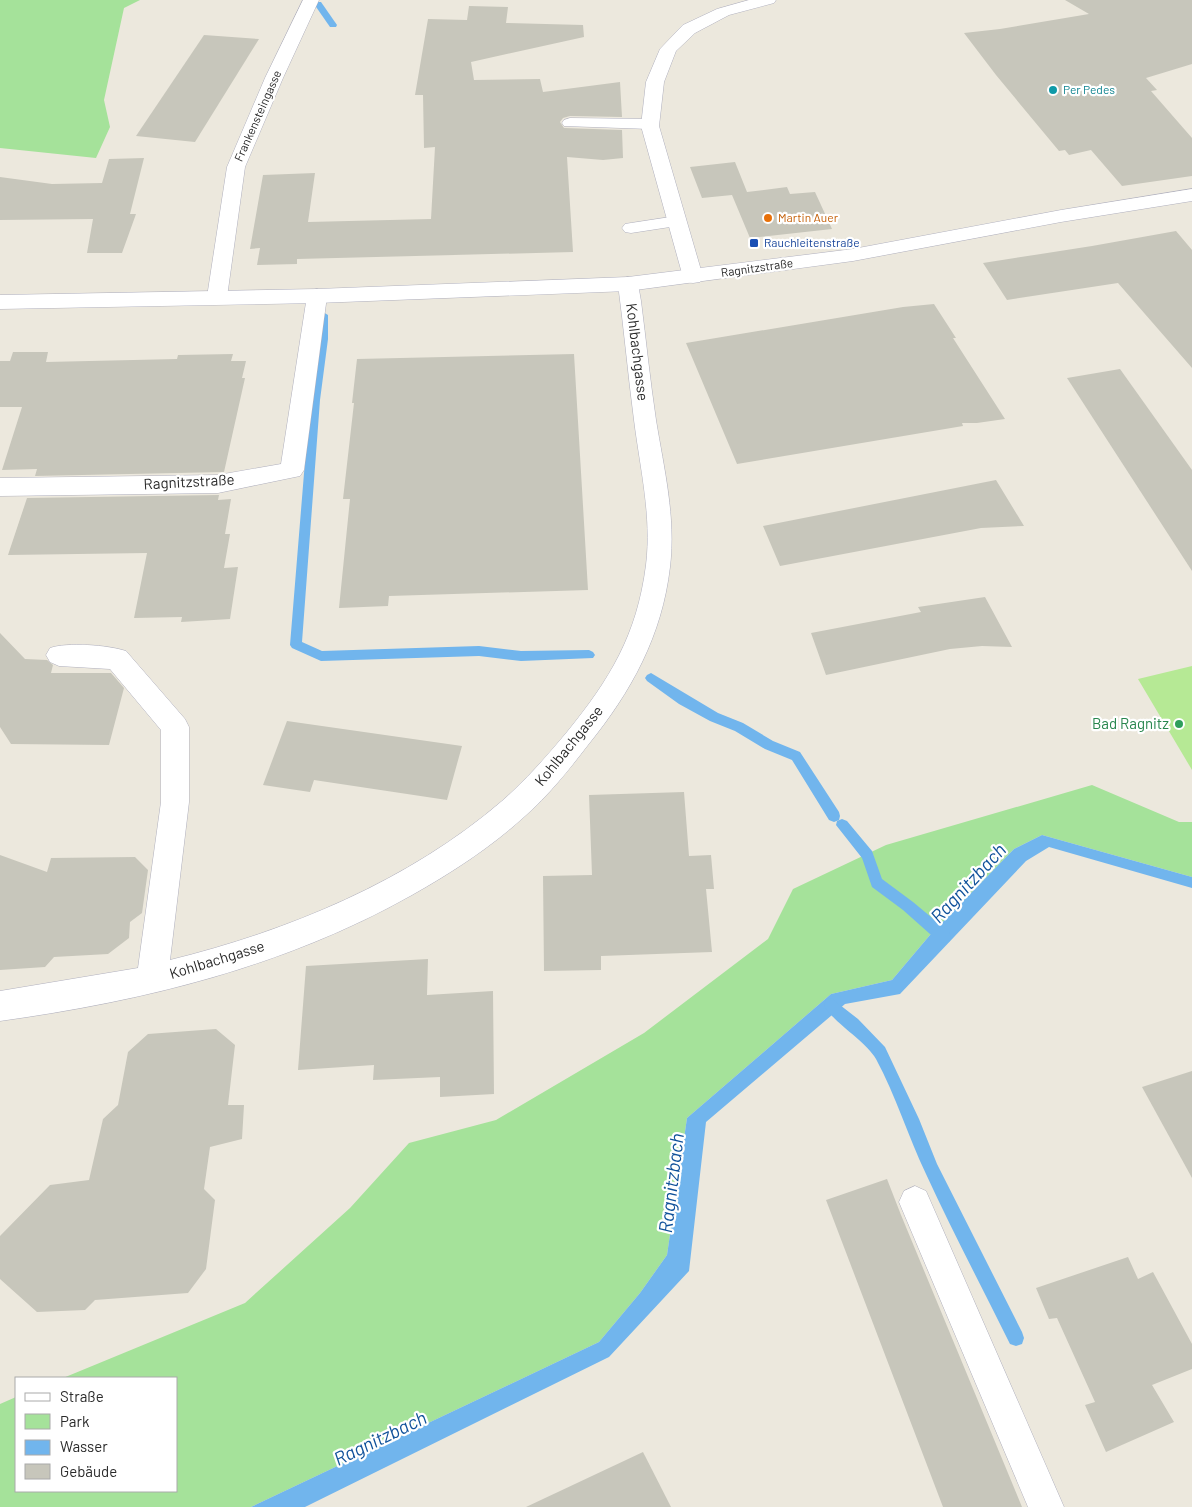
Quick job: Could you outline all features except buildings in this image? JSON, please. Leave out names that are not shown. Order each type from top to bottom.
[{"type":"street","name":"Frankensteingasse","points":[[217,297],[236,167],[274,78],[311,0]]},
{"type":"street","points":[[693,277],[650,124],[655,82],[668,49],[689,28],[724,12],[768,0]]},
{"type":"street","name":"Ragnitzstraße","points":[[0,302],[317,296],[628,284],[861,254],[1061,216],[1192,195]]},
{"type":"street","name":"Kohlbachgasse","points":[[0,1006],[87,993],[152,980],[211,965],[306,932],[388,892],[452,856],[505,816],[542,781],[588,726],[621,680],[652,600],[659,563],[660,530],[628,284]]},
{"type":"street","name":"Ragnitzstraße","points":[[0,487],[218,484],[292,470],[317,296]]},
{"type":"street","name":"Kohlbachgasse","points":[[59,655],[117,659],[175,727],[174,802],[152,980]]},
{"type":"lane","points":[[570,122],[650,124]]},
{"type":"lane","points":[[631,228],[677,221]]},
{"type":"lane","points":[[915,1202],[1046,1507]]},
{"type":"green space","points":[[0,0],[140,0],[124,8],[104,100],[110,127],[96,158],[0,148]]},
{"type":"green space","name":"Bad Ragnitz","points":[[1192,666],[1192,770],[1138,679]]},
{"type":"green space","points":[[1092,785],[1179,822],[1192,822],[1192,877],[1042,835],[1014,849],[930,935],[892,980],[831,994],[687,1118],[667,1255],[640,1293],[599,1342],[251,1507],[0,1507],[0,1404],[15,1397],[15,1492],[178,1492],[178,1377],[65,1377],[245,1303],[350,1208],[409,1143],[496,1120],[644,1033],[768,939],[793,889],[886,845]]},
{"type":"water","name":"Ragnitzbach","points":[[1042,835],[1192,877],[1192,888],[1049,847],[1026,861],[900,994],[845,1004],[706,1122],[689,1271],[609,1357],[305,1507],[251,1507],[599,1342],[640,1293],[667,1255],[687,1118],[831,994],[892,980],[930,935],[1014,849]]},
{"type":"waterway","points":[[318,4],[333,25]]},
{"type":"waterway","points":[[323,315],[323,339],[315,400],[296,645],[321,656],[479,651],[521,656],[589,655]]},
{"type":"waterway","points":[[651,678],[683,700],[714,717],[739,727],[769,745],[796,756],[834,816]]},
{"type":"waterway","points":[[842,825],[867,855],[877,883],[908,906],[944,937]]},
{"type":"waterway","points":[[831,1005],[853,1024],[880,1052],[914,1124],[931,1168],[1016,1338]]},
{"type":"place","name":"Per Pedes","points":[[1053,90]]},
{"type":"place","name":"Martin Auer","points":[[768,218]]},
{"type":"place","name":"Rauchleitenstraße","points":[[754,243]]},
{"type":"place","name":"Bad Ragnitz","points":[[1179,724]]}]
